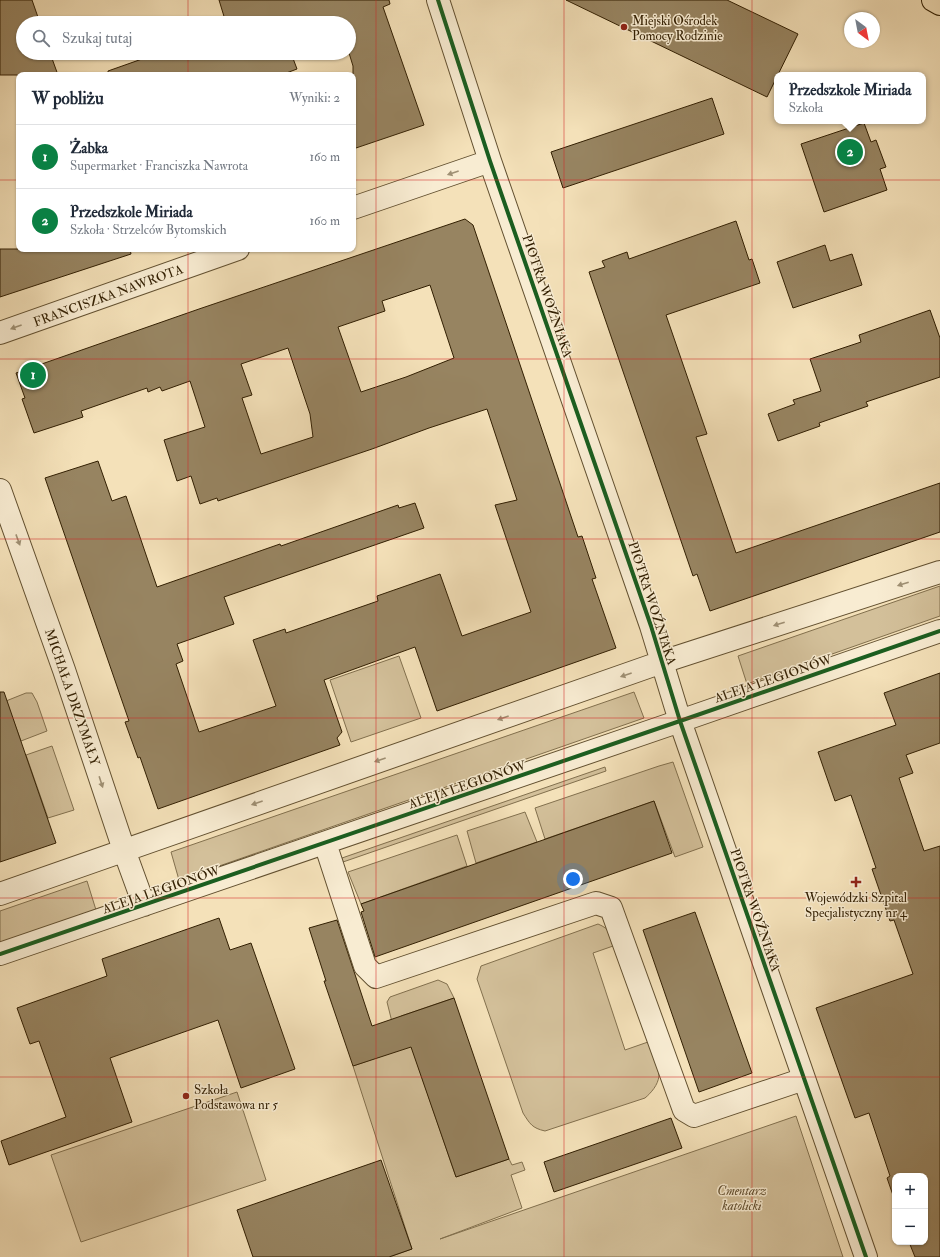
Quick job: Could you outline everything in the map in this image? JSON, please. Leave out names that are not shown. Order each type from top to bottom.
[{"type":"main road","points":[[933,0],[940,4]]},
{"type":"street","name":"PIOTRA WOŹNIAKA","points":[[438,0],[490,161],[652,626],[680,721],[866,1257]]},
{"type":"street","points":[[356,207],[490,161]]},
{"type":"street","name":"FRANCISZKA NAWROTA","points":[[0,333],[230,252]]},
{"type":"street","name":"MICHAŁA DRZYMAŁY","points":[[0,490],[64,670],[124,850],[144,905]]},
{"type":"street","points":[[0,894],[662,662],[940,572]]},
{"type":"street","name":"ALEJA LEGIONÓW","points":[[0,954],[940,631]]},
{"type":"street","points":[[325,843],[365,966],[376,977],[596,903],[611,908],[684,1110],[694,1116],[804,1079]]},
{"type":"green space","points":[[940,586],[940,616],[747,684],[738,656]]},
{"type":"green space","points":[[399,656],[421,718],[351,742],[330,680]]},
{"type":"green space","points":[[634,692],[644,718],[179,880],[171,852]]},
{"type":"green space","points":[[26,693],[32,693],[37,702],[47,731],[21,741],[6,701]]},
{"type":"green space","points":[[52,746],[74,810],[48,818],[26,755]]},
{"type":"green space","points":[[673,762],[703,847],[675,857],[654,801],[545,839],[535,808]]},
{"type":"green space","points":[[605,767],[606,771],[343,862],[342,858]]},
{"type":"green space","points":[[525,812],[537,842],[476,863],[467,831]]},
{"type":"green space","points":[[457,835],[467,866],[361,904],[348,872]]},
{"type":"green space","points":[[87,881],[96,910],[0,944],[0,911]]},
{"type":"green space","points":[[598,924],[608,930],[616,945],[593,953],[625,1050],[648,1042],[658,1069],[659,1076],[654,1088],[645,1098],[545,1131],[532,1125],[523,1113],[477,979],[481,966]]},
{"type":"green space","name":"Cmentarz katolicki","points":[[438,980],[447,984],[454,998],[401,1016],[456,1177],[509,1159],[512,1165],[522,1162],[525,1170],[511,1175],[522,1208],[440,1239],[796,1116],[843,1257],[389,1257],[412,1249],[353,1066],[399,1050],[387,1002],[390,997]]},
{"type":"green space","points":[[237,1092],[266,1180],[81,1242],[51,1155]]},
{"type":"building","points":[[0,0],[32,0],[38,16],[16,16],[16,60],[53,60],[57,72],[16,72],[16,75],[0,75]]},
{"type":"building","points":[[219,0],[389,0],[390,4],[383,7],[424,125],[356,148],[356,72],[353,72],[351,60],[356,60],[356,16],[224,16]]},
{"type":"building","name":"Miejski Ośrodek Pomocy Rodzinie","points":[[566,0],[727,0],[798,34],[779,72],[774,72],[774,83],[767,97]]},
{"type":"building","points":[[139,60],[294,60],[297,69],[289,72],[108,71]]},
{"type":"building","points":[[712,98],[724,134],[563,188],[551,152]]},
{"type":"building","points":[[864,124],[871,142],[876,140],[886,167],[880,169],[887,190],[824,212],[801,144]]},
{"type":"building","points":[[465,219],[473,225],[578,537],[582,536],[596,578],[592,579],[616,648],[437,711],[415,647],[324,680],[342,732],[337,738],[340,745],[158,809],[140,757],[138,758],[125,722],[129,721],[45,478],[98,461],[112,501],[126,496],[157,587],[398,505],[399,508],[415,503],[424,528],[224,597],[234,624],[177,644],[183,661],[176,664],[199,732],[276,706],[253,640],[285,629],[286,633],[378,601],[377,596],[440,574],[462,636],[531,612],[495,505],[517,500],[487,409],[218,501],[217,498],[200,504],[191,476],[177,481],[164,440],[205,427],[190,381],[162,391],[160,387],[148,392],[147,388],[81,411],[83,417],[34,433],[22,399],[25,398],[16,373]],"holes":[[[430,285],[454,358],[406,377],[361,392],[338,327],[385,311],[382,301]],[[288,348],[310,414],[313,437],[261,454],[242,398],[252,395],[241,364]]]},
{"type":"building","points":[[736,221],[749,260],[752,259],[760,283],[666,315],[707,434],[696,437],[736,553],[940,483],[940,532],[710,611],[697,574],[693,576],[589,272],[605,267],[602,261],[627,252],[629,259]]},
{"type":"building","points":[[825,245],[830,261],[852,254],[862,285],[793,308],[777,262]]},
{"type":"building","points":[[0,249],[16,249],[16,252],[131,252],[131,254],[0,297]]},
{"type":"building","points":[[930,310],[940,338],[940,377],[866,402],[868,406],[819,423],[820,426],[778,441],[768,414],[795,404],[793,400],[821,391],[810,359],[861,342],[859,335]]},
{"type":"building","points":[[940,673],[940,743],[906,755],[913,773],[899,778],[924,851],[940,846],[940,1257],[915,1257],[910,1245],[928,1245],[928,1173],[892,1173],[892,1192],[887,1178],[890,1176],[869,1113],[855,1118],[816,1008],[913,974],[894,920],[890,921],[872,869],[876,868],[851,795],[835,801],[818,752],[896,725],[884,693]]},
{"type":"building","points":[[0,692],[4,692],[56,843],[0,862]]},
{"type":"building","points":[[654,801],[672,853],[375,957],[361,912],[364,911],[361,904]]},
{"type":"building","points":[[695,912],[752,1073],[699,1092],[643,930]]},
{"type":"building","points":[[219,918],[230,950],[251,943],[295,1069],[241,1088],[218,1020],[110,1058],[132,1122],[9,1165],[1,1141],[66,1117],[39,1041],[30,1044],[17,1008],[107,976],[102,959]]},
{"type":"building","points":[[337,920],[372,1026],[454,998],[509,1159],[456,1177],[411,1047],[353,1066],[324,981],[326,981],[309,928]]},
{"type":"building","points":[[671,1118],[682,1148],[554,1192],[544,1162]]},
{"type":"building","points":[[381,1160],[412,1249],[389,1257],[253,1257],[237,1210]]},
{"type":"cycle path","points":[[438,0],[490,161],[651,626],[680,721],[866,1257]]},
{"type":"cycle path","points":[[0,954],[940,631]]},
{"type":"place","name":"Miejski Ośrodek Pomocy Rodzinie","points":[[624,27]]},
{"type":"place","name":"Przedszkole Miriada","points":[[850,152]]},
{"type":"place","name":"Żabka","points":[[33,375]]},
{"type":"place","name":"Wojewódzki Szpital Specjalistyczny nr 4","points":[[856,882]]},
{"type":"place","name":"Szkoła Podstawowa nr 5","points":[[186,1096]]}]
